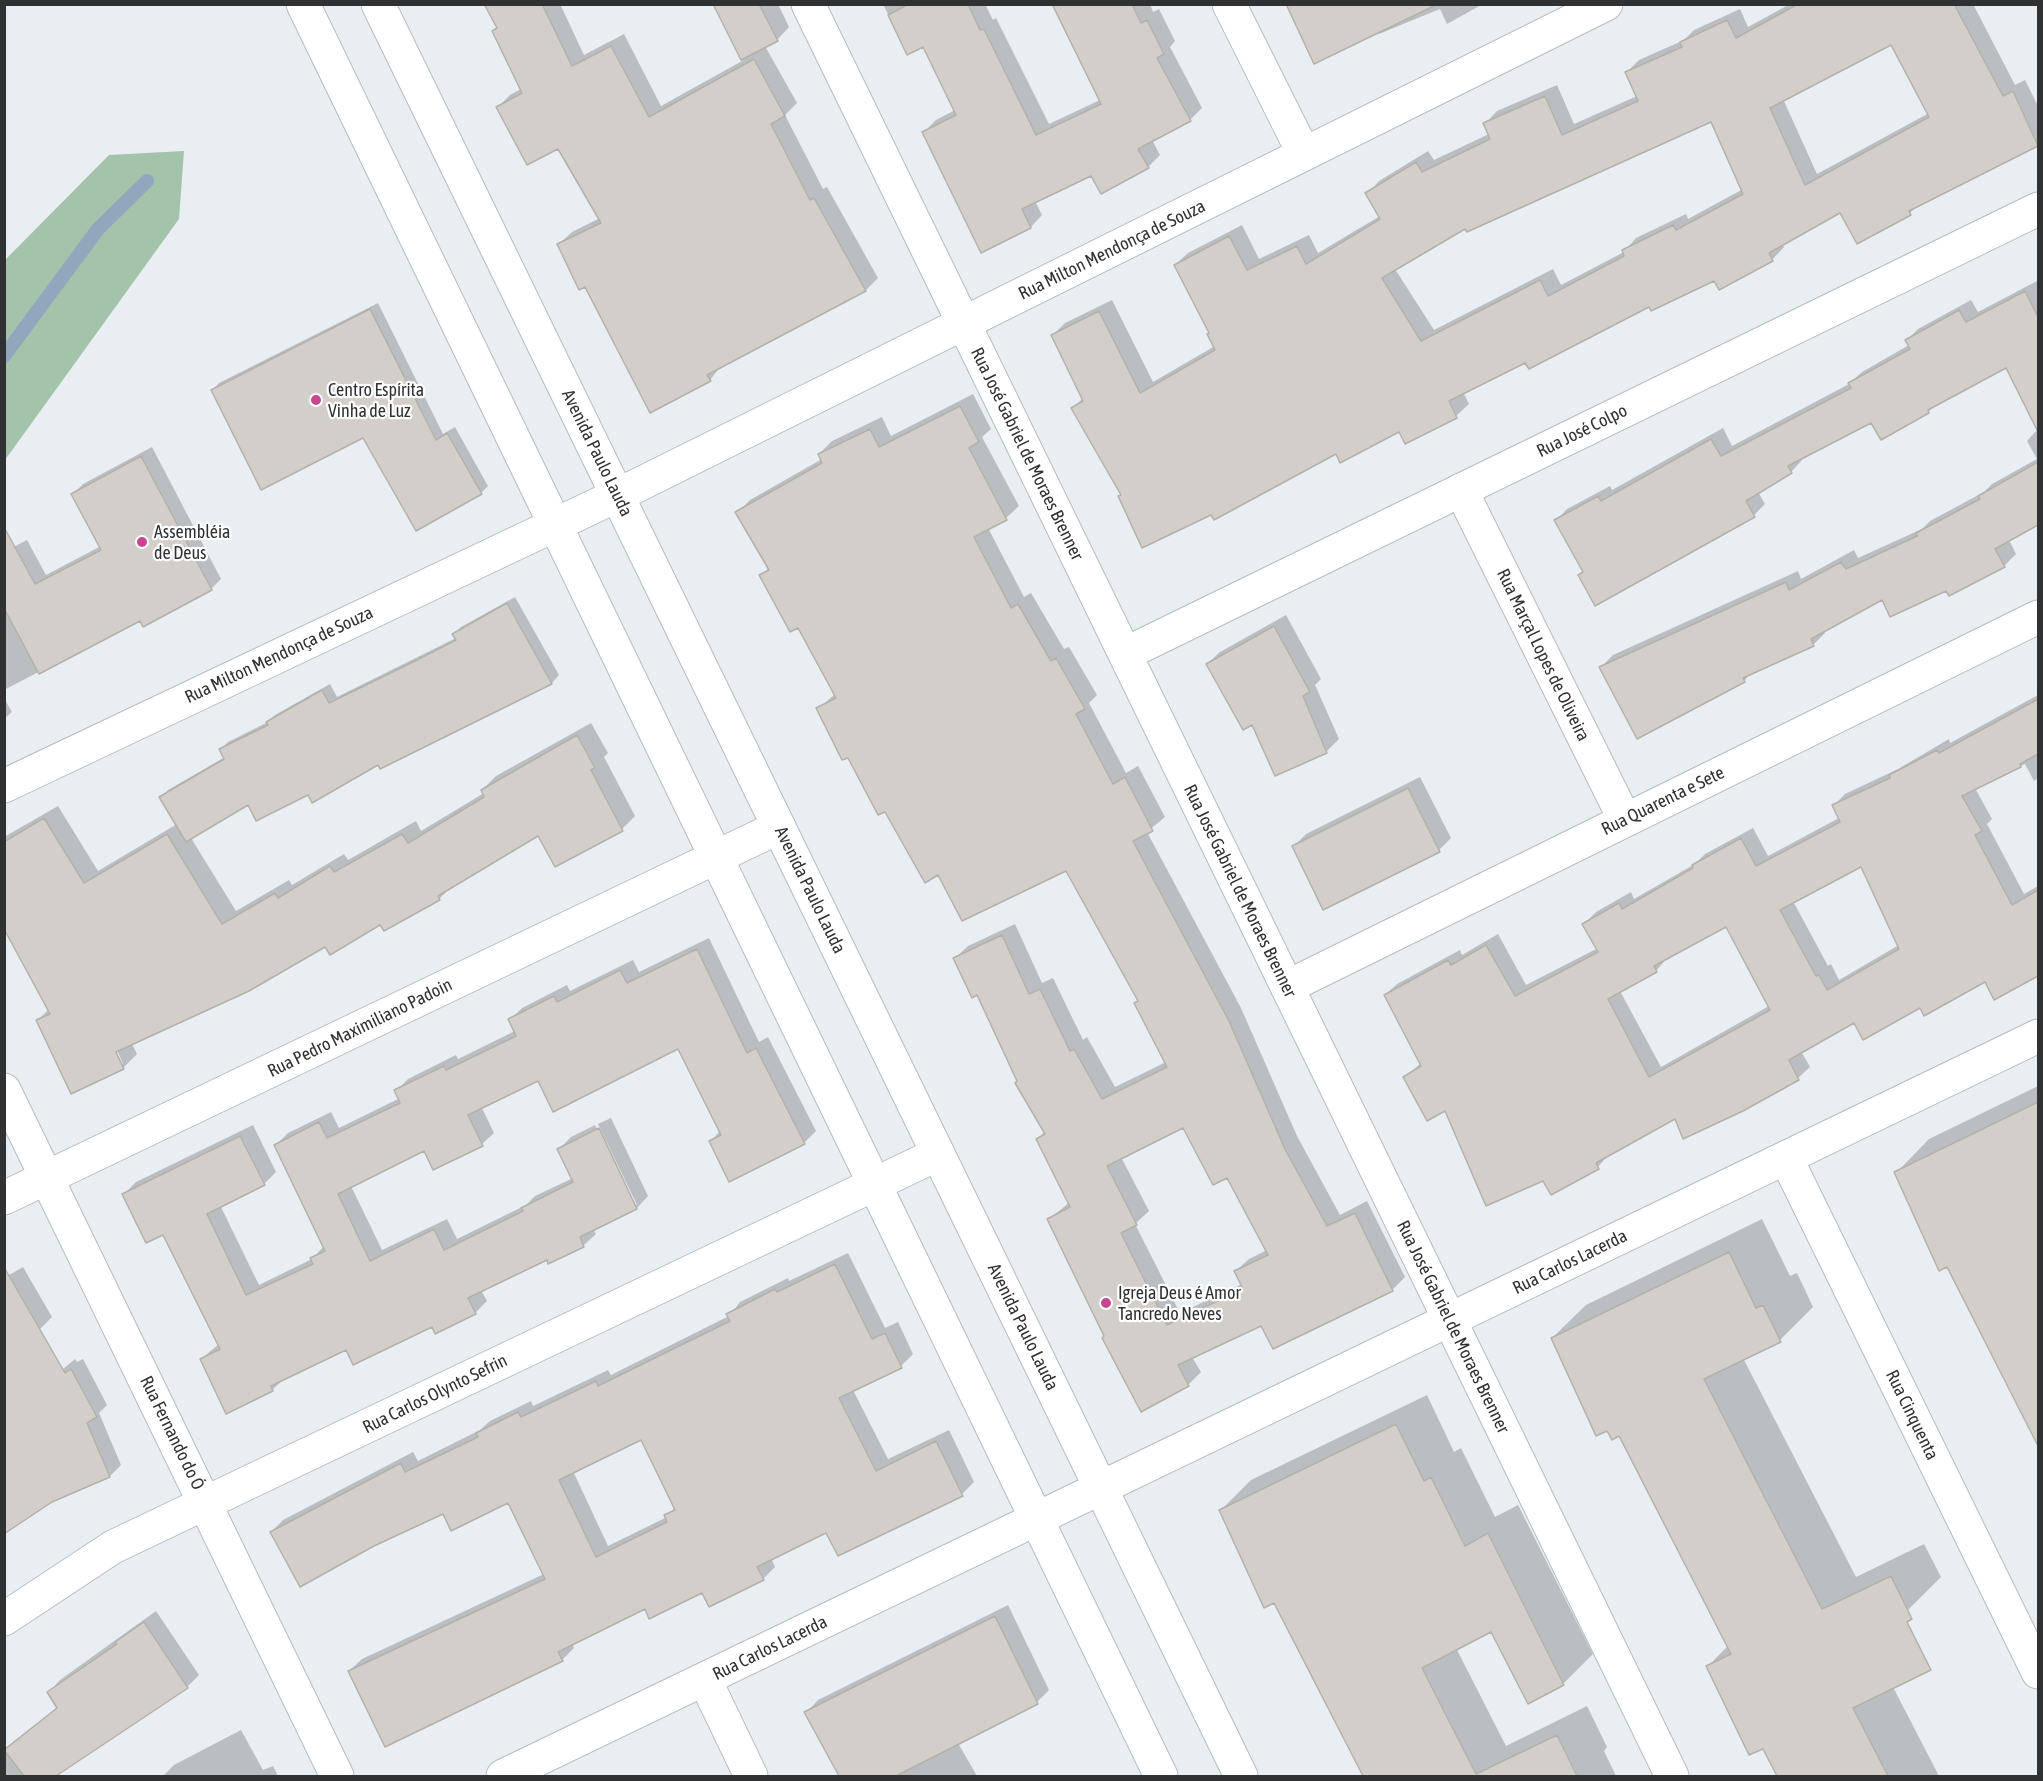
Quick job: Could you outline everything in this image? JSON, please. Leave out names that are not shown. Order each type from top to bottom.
[{"type":"street","name":"Avenida Paulo Lauda","points":[[378,4],[1241,1776]]},
{"type":"street","name":"Rua José Gabriel de Moraes Brenner","points":[[808,4],[1672,1776]]},
{"type":"street","points":[[1228,4],[1304,154]]},
{"type":"street","name":"Rua Milton Mendonça de Souza","points":[[4,786],[618,495],[1606,4]]},
{"type":"street","points":[[310,7],[555,524],[1161,1776]]},
{"type":"street","name":"Rua José Colpo","points":[[1125,654],[2038,209]]},
{"type":"street","name":"Rua Marçal Lopes de Oliveira","points":[[1461,490],[1625,820]]},
{"type":"street","name":"Rua Quarenta e Sete","points":[[1287,987],[2038,617]]},
{"type":"street","name":"Rua Pedro Maximiliano Padoin","points":[[4,1198],[779,827]]},
{"type":"street","name":"Rua Carlos Lacerda","points":[[503,1776],[2038,1036]]},
{"type":"street","name":"Rua Fernando do Ó","points":[[4,1090],[49,1177],[337,1776]]},
{"type":"street","name":"Rua Carlos Olynto Sefrin","points":[[4,1619],[113,1547],[938,1154]]},
{"type":"street","name":"Rua Cinquenta","points":[[1786,1158],[2038,1671]]},
{"type":"street","points":[[705,1680],[751,1776]]},
{"type":"green space","points":[[184,151],[179,219],[5,460],[5,260],[109,155]]},
{"type":"building","points":[[484,4],[542,4],[572,66],[611,46],[649,117],[754,59],[785,116],[771,124],[810,200],[814,198],[866,291],[707,375],[711,381],[650,413],[585,287],[579,290],[557,244],[601,223],[558,149],[527,165],[496,107],[522,93],[492,31],[497,28]]},
{"type":"building","points":[[713,4],[759,4],[778,41],[741,60]]},
{"type":"building","points":[[909,4],[968,4],[980,30],[984,29],[1036,135],[1101,104],[1052,4],[1132,4],[1141,23],[1147,20],[1164,54],[1157,58],[1191,121],[1138,149],[1149,168],[1101,194],[1091,176],[1022,209],[1031,228],[981,253],[922,132],[956,115],[923,47],[907,55],[888,15]]},
{"type":"building","points":[[1286,4],[1438,4],[1314,64]]},
{"type":"building","points":[[1798,4],[1954,4],[2003,96],[2013,91],[2038,146],[1909,211],[1911,215],[1857,244],[1840,213],[1769,253],[1773,261],[1719,290],[1714,281],[1651,311],[1649,307],[1529,369],[1525,363],[1449,401],[1457,418],[1405,444],[1399,432],[1340,463],[1336,454],[1214,520],[1211,515],[1142,548],[1118,496],[1121,495],[1071,408],[1083,401],[1051,335],[1099,311],[1140,393],[1215,350],[1207,334],[1209,333],[1174,265],[1229,236],[1247,270],[1297,246],[1306,264],[1380,219],[1365,193],[1416,162],[1422,172],[1490,139],[1483,123],[1545,96],[1562,135],[1638,101],[1625,72],[1682,47],[1680,42],[1727,20],[1736,38]],"holes":[[[1891,45],[1929,117],[1805,185],[1770,108]],[[1711,122],[1743,194],[1676,230],[1673,225],[1622,250],[1624,256],[1548,296],[1540,280],[1421,341],[1382,278],[1465,229],[1467,232]]]},
{"type":"building","points":[[2025,291],[2038,317],[2038,432],[2006,368],[1928,410],[1929,413],[1881,440],[1871,423],[1788,466],[1792,473],[1746,501],[1755,517],[1595,606],[1578,575],[1583,572],[1554,520],[1598,496],[1601,501],[1711,439],[1721,456],[1851,388],[1848,383],[1910,349],[1905,340],[1959,310],[1966,322]]},
{"type":"building","name":"Centro Espírita Vinha de Luz","points":[[370,309],[436,440],[447,433],[482,494],[416,531],[363,438],[261,490],[211,390]]},
{"type":"building","points":[[960,406],[979,442],[969,448],[1007,520],[974,537],[1011,608],[1018,604],[1051,661],[1056,658],[1085,709],[1076,714],[1113,784],[1125,777],[1153,831],[1133,841],[1229,1021],[1285,1149],[1327,1226],[1355,1213],[1393,1291],[1273,1349],[1261,1326],[1178,1365],[1189,1386],[1141,1412],[1102,1338],[1104,1336],[1047,1219],[1070,1207],[1036,1139],[1045,1134],[1015,1083],[1017,1081],[977,995],[972,998],[953,958],[1002,935],[1029,994],[1040,989],[1070,1051],[1074,1049],[1102,1099],[1167,1067],[1134,1003],[1138,1001],[1066,871],[962,921],[938,875],[925,883],[885,812],[878,815],[848,758],[842,760],[816,708],[836,698],[798,628],[790,632],[759,575],[769,570],[735,512],[822,463],[818,454],[870,429],[879,447]],"holes":[[[1183,1128],[1213,1185],[1227,1178],[1268,1255],[1234,1271],[1243,1289],[1167,1325],[1121,1233],[1137,1225],[1107,1166]]]},
{"type":"building","points":[[141,456],[212,590],[143,627],[140,621],[39,674],[4,608],[4,527],[35,584],[101,550],[71,494]]},
{"type":"building","points":[[2038,462],[2038,525],[1995,549],[2005,567],[1949,596],[1946,591],[1890,617],[1882,600],[1811,639],[1814,646],[1743,678],[1745,682],[1637,739],[1599,667],[1786,582],[1789,590],[1841,562],[1846,569],[1917,536],[1916,533],[1980,499],[1978,496]]},
{"type":"building","points":[[507,603],[552,684],[380,769],[378,765],[312,803],[308,795],[256,821],[248,805],[186,842],[159,797],[224,759],[219,749],[268,725],[266,722],[322,690],[329,703],[415,661],[456,640],[452,634]]},
{"type":"building","points":[[1274,626],[1310,692],[1303,696],[1327,753],[1275,776],[1252,725],[1243,730],[1206,664]]},
{"type":"building","points":[[2038,699],[2038,754],[2020,764],[2021,767],[1962,796],[1982,831],[1975,835],[2012,905],[2038,890],[2038,976],[1994,1000],[1985,982],[1924,1016],[1920,1008],[1863,1040],[1854,1023],[1789,1060],[1799,1080],[1743,1111],[1683,1139],[1675,1119],[1596,1163],[1599,1169],[1551,1195],[1543,1181],[1486,1206],[1445,1111],[1427,1121],[1403,1077],[1421,1066],[1384,995],[1448,960],[1451,965],[1486,945],[1515,996],[1598,952],[1582,924],[1619,903],[1622,909],[1693,868],[1692,865],[1741,838],[1756,866],[1840,822],[1832,805],[1890,778],[1889,775],[1937,750],[1939,753]],"holes":[[[1861,867],[1899,949],[1827,990],[1819,975],[1816,976],[1780,910]],[[1726,927],[1770,1010],[1649,1077],[1608,999],[1657,972],[1654,966]]]},
{"type":"building","points":[[577,735],[595,768],[591,770],[623,831],[555,867],[538,836],[438,896],[440,900],[384,931],[380,925],[330,955],[325,947],[249,991],[116,1052],[124,1069],[71,1094],[36,1020],[50,1014],[4,929],[4,842],[44,818],[84,883],[167,834],[222,924],[275,893],[278,898],[330,866],[334,872],[402,834],[408,843],[484,797],[481,790]]},
{"type":"building","points":[[1408,788],[1440,852],[1323,910],[1292,846]]},
{"type":"building","points":[[697,949],[747,1053],[756,1048],[805,1144],[729,1182],[709,1141],[721,1135],[678,1049],[553,1112],[538,1081],[468,1115],[483,1146],[433,1170],[424,1151],[338,1194],[370,1261],[434,1229],[444,1250],[523,1211],[521,1208],[573,1182],[557,1149],[599,1128],[637,1209],[580,1237],[584,1247],[548,1264],[547,1260],[468,1298],[476,1314],[435,1334],[432,1327],[353,1365],[346,1350],[271,1386],[273,1391],[226,1414],[200,1359],[220,1349],[163,1235],[146,1243],[122,1194],[240,1136],[265,1185],[207,1214],[246,1295],[313,1264],[310,1258],[325,1251],[274,1145],[319,1122],[327,1138],[400,1103],[394,1090],[444,1066],[446,1070],[516,1036],[508,1019],[554,996],[557,1002],[620,970],[627,983]]},
{"type":"building","points":[[2038,1102],[2038,1446],[1947,1267],[1939,1271],[1894,1172]]},
{"type":"building","points":[[1729,1252],[1756,1308],[1763,1305],[1781,1342],[1704,1379],[1822,1609],[1891,1576],[1912,1619],[1907,1622],[1931,1670],[1853,1708],[1888,1776],[1777,1776],[1763,1749],[1749,1755],[1706,1666],[1731,1654],[1619,1436],[1612,1440],[1607,1431],[1596,1436],[1551,1338]]},
{"type":"building","points":[[835,1264],[872,1339],[885,1333],[902,1368],[839,1398],[876,1471],[936,1441],[963,1496],[838,1556],[826,1533],[757,1567],[764,1580],[709,1607],[702,1593],[649,1619],[645,1609],[558,1652],[563,1661],[385,1747],[348,1671],[545,1579],[508,1503],[451,1531],[443,1514],[374,1546],[300,1587],[270,1532],[401,1463],[405,1472],[478,1437],[476,1433],[518,1412],[521,1417],[596,1381],[598,1386],[730,1321],[726,1314],[775,1289],[777,1292]],"holes":[[[641,1440],[675,1510],[664,1515],[667,1522],[596,1557],[559,1480]]]},
{"type":"building","points":[[4,1267],[65,1373],[71,1369],[97,1417],[87,1423],[110,1477],[52,1502],[4,1534]]},
{"type":"building","points":[[1396,1424],[1424,1481],[1431,1477],[1465,1546],[1488,1533],[1564,1685],[1528,1704],[1491,1632],[1422,1668],[1476,1774],[1557,1735],[1577,1776],[1363,1776],[1274,1603],[1264,1608],[1219,1510]]},
{"type":"building","points":[[995,1616],[1038,1704],[896,1776],[839,1776],[804,1712]]},
{"type":"building","points":[[144,1622],[188,1688],[56,1776],[24,1776],[4,1750],[57,1708],[47,1692],[117,1644],[115,1642]]},
{"type":"waterway","points":[[4,356],[98,229],[147,181]]},
{"type":"place","name":"Centro Espírita Vinha de Luz","points":[[316,400]]},
{"type":"place","name":"Assembléia de Deus","points":[[142,542]]},
{"type":"place","name":"Igreja Deus é Amor Tancredo Neves","points":[[1106,1303]]}]
